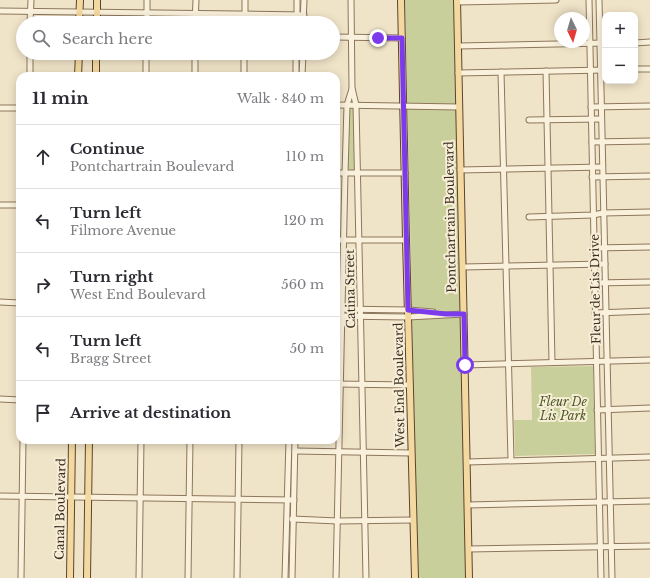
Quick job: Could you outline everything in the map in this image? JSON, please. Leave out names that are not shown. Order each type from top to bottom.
[{"type":"main road","points":[[80,0],[80,16]]},
{"type":"main road","points":[[97,0],[97,16]]},
{"type":"main road","name":"West End Boulevard","points":[[401,0],[415,578]]},
{"type":"main road","name":"Pontchartrain Boulevard","points":[[457,1],[469,578]]},
{"type":"main road","points":[[78,72],[79,60]]},
{"type":"main road","points":[[96,60],[96,72]]},
{"type":"main road","name":"Canal Boulevard","points":[[70,578],[72,444]]},
{"type":"main road","points":[[87,578],[90,444]]},
{"type":"street","points":[[30,16],[31,0]]},
{"type":"street","points":[[147,0],[147,16]]},
{"type":"street","points":[[195,13],[196,0]]},
{"type":"street","points":[[245,0],[245,14]]},
{"type":"street","points":[[297,0],[297,15]]},
{"type":"street","points":[[0,11],[304,15],[304,0]]},
{"type":"street","name":"Catina Street","points":[[351,0],[352,88],[356,105],[358,173],[366,578]]},
{"type":"street","points":[[457,1],[556,0]]},
{"type":"street","name":"Fleur de Lis Drive","points":[[589,0],[589,12]]},
{"type":"street","name":"Fleur de Lis Drive","points":[[598,0],[602,43]]},
{"type":"street","points":[[340,37],[402,38]]},
{"type":"street","points":[[638,42],[650,42]]},
{"type":"street","points":[[590,44],[602,43]]},
{"type":"street","points":[[458,46],[554,45]]},
{"type":"street","name":"Fleur de Lis Drive","points":[[590,48],[601,578]]},
{"type":"street","points":[[30,60],[30,72]]},
{"type":"street","points":[[146,60],[146,72]]},
{"type":"street","points":[[195,60],[195,72]]},
{"type":"street","points":[[244,60],[244,72]]},
{"type":"street","points":[[296,60],[296,72]]},
{"type":"street","points":[[302,72],[303,60]]},
{"type":"street","points":[[638,69],[650,69]]},
{"type":"street","points":[[458,73],[602,70]]},
{"type":"street","name":"Fleur de Lis Drive","points":[[602,70],[601,142],[604,213],[612,578]]},
{"type":"street","points":[[546,71],[552,362]]},
{"type":"street","points":[[501,72],[511,460]]},
{"type":"street","points":[[340,361],[345,173],[348,105],[352,88]]},
{"type":"street","points":[[340,105],[459,107]]},
{"type":"street","points":[[591,107],[650,106]]},
{"type":"street","points":[[0,108],[16,108]]},
{"type":"street","points":[[529,120],[601,119]]},
{"type":"street","points":[[592,142],[650,140]]},
{"type":"street","points":[[460,170],[602,167]]},
{"type":"street","points":[[340,173],[405,173]]},
{"type":"street","points":[[592,177],[650,176]]},
{"type":"street","points":[[0,205],[16,205]]},
{"type":"street","points":[[529,217],[650,212]]},
{"type":"street","points":[[340,240],[406,240]]},
{"type":"street","points":[[594,248],[650,247]]},
{"type":"street","points":[[463,267],[605,264]]},
{"type":"street","points":[[595,283],[650,282]]},
{"type":"street","points":[[0,302],[16,303]]},
{"type":"street","points":[[342,309],[408,310],[446,314]]},
{"type":"street","points":[[595,313],[650,311]]},
{"type":"street","points":[[342,316],[408,317],[464,314]]},
{"type":"street","points":[[465,365],[650,360]]},
{"type":"street","points":[[340,384],[410,385]]},
{"type":"street","points":[[0,399],[16,400]]},
{"type":"street","points":[[597,410],[650,408]]},
{"type":"street","points":[[21,578],[24,444]]},
{"type":"street","points":[[139,578],[141,444]]},
{"type":"street","points":[[188,578],[190,444]]},
{"type":"street","points":[[237,578],[239,444]]},
{"type":"street","points":[[285,578],[289,444]]},
{"type":"street","points":[[292,578],[295,444]]},
{"type":"street","points":[[336,578],[340,444]]},
{"type":"street","points":[[295,451],[411,453]]},
{"type":"street","points":[[467,462],[650,457]]},
{"type":"street","points":[[0,496],[294,500]]},
{"type":"street","points":[[468,505],[650,501]]},
{"type":"street","points":[[286,519],[338,521],[413,520]]},
{"type":"street","points":[[469,549],[650,546]]},
{"type":"green space","points":[[405,0],[454,0],[466,578],[418,578]]},
{"type":"green space","points":[[349,108],[354,108],[356,171],[348,171]]},
{"type":"green space","name":"Fleur De Lis Park","points":[[593,366],[595,454],[515,456],[514,420],[532,420],[531,367]]},
{"type":"route","points":[[378,38],[402,38],[408,310],[446,314],[464,314],[465,365]]}]
